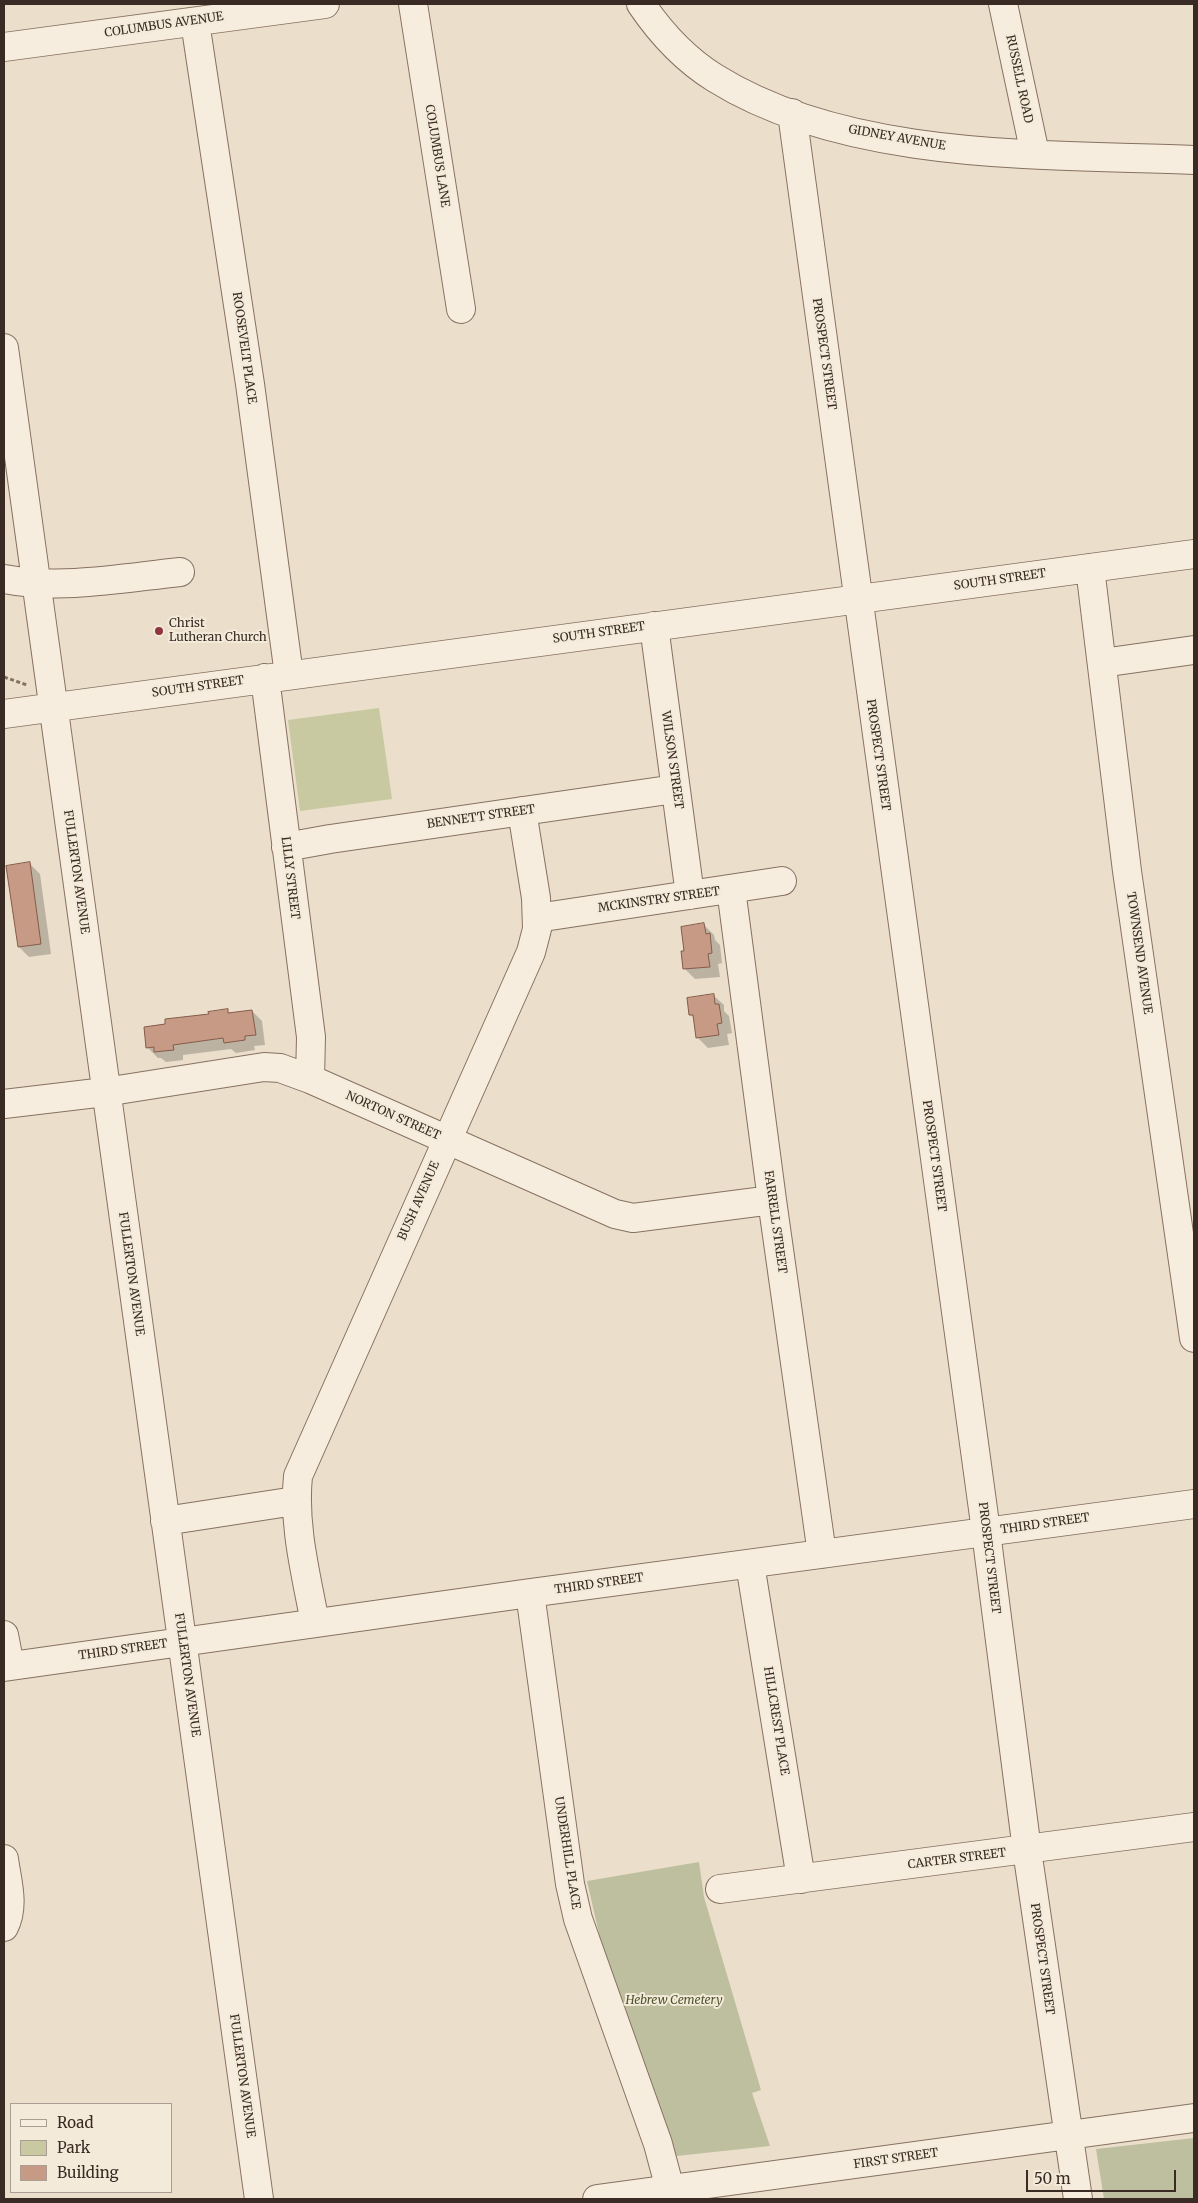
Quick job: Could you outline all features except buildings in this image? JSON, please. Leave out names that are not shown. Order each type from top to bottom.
[{"type":"street","name":"COLUMBUS AVENUE","points":[[4,46],[325,4]]},
{"type":"street","name":"COLUMBUS LANE","points":[[412,4],[461,309]]},
{"type":"street","name":"GIDNEY AVENUE","points":[[641,4],[661,30],[688,58],[715,78],[762,103],[816,122],[888,139],[982,152],[1194,160]]},
{"type":"street","name":"RUSSELL ROAD","points":[[1003,4],[1035,154]]},
{"type":"street","name":"ROOSEVELT PLACE","points":[[195,22],[248,374],[277,677]]},
{"type":"street","name":"PROSPECT STREET","points":[[792,113],[1027,1850],[1078,2199]]},
{"type":"street","name":"FULLERTON AVENUE","points":[[4,348],[259,2199]]},
{"type":"street","name":"SOUTH STREET","points":[[4,714],[1194,554]]},
{"type":"street","name":"TOWNSEND AVENUE","points":[[1090,568],[1128,871],[1194,1338]]},
{"type":"street","points":[[4,579],[37,584],[93,581],[180,572]]},
{"type":"street","name":"WILSON STREET","points":[[654,626],[690,895]]},
{"type":"street","points":[[1102,663],[1194,650]]},
{"type":"street","name":"LILLY STREET","points":[[277,677],[286,847],[311,1037],[310,1079]]},
{"type":"street","name":"BENNETT STREET","points":[[286,847],[330,838],[675,789]]},
{"type":"street","name":"BUSH AVENUE","points":[[315,1623],[298,1529],[295,1501],[298,1476],[531,952],[537,929],[536,898],[522,811]]},
{"type":"street","name":"MCKINSTRY STREET","points":[[537,918],[782,882]]},
{"type":"street","name":"FARRELL STREET","points":[[731,889],[772,1200],[822,1554]]},
{"type":"street","name":"NORTON STREET","points":[[4,1104],[105,1092],[264,1067],[280,1068],[310,1079],[615,1214],[633,1218],[772,1200]]},
{"type":"street","points":[[165,1521],[295,1501]]},
{"type":"street","name":"THIRD STREET","points":[[7,1667],[530,1593],[1194,1504]]},
{"type":"street","name":"HILLCREST PLACE","points":[[750,1564],[802,1879]]},
{"type":"street","name":"UNDERHILL PLACE","points":[[530,1593],[570,1884],[578,1919],[658,2144],[670,2190]]},
{"type":"street","points":[[4,1635],[7,1667]]},
{"type":"street","name":"CARTER STREET","points":[[720,1889],[1194,1827]]},
{"type":"street","points":[[4,1859],[10,1903],[5,1924]]},
{"type":"street","name":"FIRST STREET","points":[[597,2199],[1194,2118]]},
{"type":"path","points":[[4,677],[30,686]]},
{"type":"green space","points":[[379,708],[392,799],[300,811],[288,720]]},
{"type":"green space","name":"Hebrew Cemetery","points":[[699,1862],[704,1897],[761,2090],[752,2093],[770,2146],[667,2157],[619,2021],[587,1881]]},
{"type":"green space","points":[[1194,2138],[1194,2199],[1104,2199],[1096,2149]]},
{"type":"place","name":"Christ Lutheran Church","points":[[159,631]]}]
